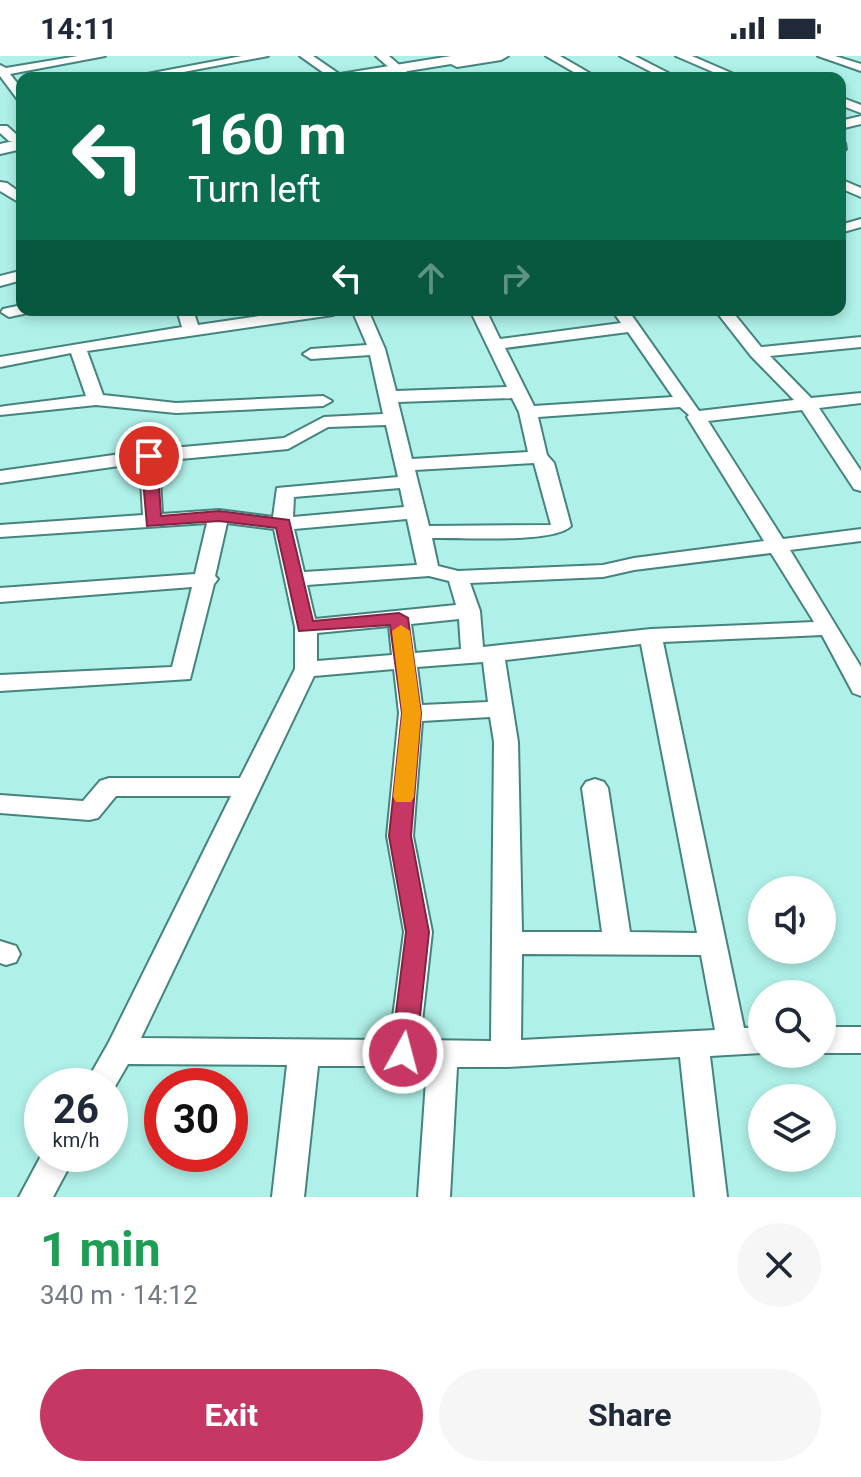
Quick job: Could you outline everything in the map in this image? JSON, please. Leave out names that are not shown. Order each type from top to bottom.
[{"type":"street","points":[[16,89],[1,70],[99,56]]},
{"type":"street","points":[[159,72],[218,59],[262,56]]},
{"type":"street","points":[[306,56],[330,72]]},
{"type":"street","points":[[382,56],[401,72]]},
{"type":"street","points":[[406,72],[475,56]]},
{"type":"street","points":[[408,72],[501,56]]},
{"type":"street","points":[[552,56],[581,72]]},
{"type":"street","points":[[626,56],[659,72]]},
{"type":"street","points":[[682,56],[722,72]]},
{"type":"street","points":[[824,56],[861,68]]},
{"type":"street","points":[[0,149],[12,138]]},
{"type":"street","points":[[2,186],[16,196]]},
{"type":"street","points":[[187,316],[191,330]]},
{"type":"street","points":[[0,362],[280,316]]},
{"type":"street","points":[[363,316],[377,349],[429,570]]},
{"type":"street","points":[[0,531],[219,516],[283,524],[417,522],[554,528],[545,463],[538,457],[528,412],[481,316]]},
{"type":"street","points":[[624,316],[690,409],[775,545],[855,664],[861,688]]},
{"type":"street","points":[[728,316],[852,458],[861,485]]},
{"type":"street","points":[[496,344],[632,327]]},
{"type":"street","points":[[757,352],[861,342]]},
{"type":"street","points":[[77,347],[96,400]]},
{"type":"street","points":[[311,354],[377,349]]},
{"type":"street","points":[[388,397],[519,392]]},
{"type":"street","points":[[528,412],[690,409],[807,404],[861,398]]},
{"type":"street","points":[[6,411],[96,400],[176,408],[323,401]]},
{"type":"street","points":[[0,477],[149,456],[288,443],[324,422],[394,419]]},
{"type":"street","points":[[149,456],[153,522]]},
{"type":"street","points":[[110,1068],[306,669],[306,627],[283,524],[284,492],[538,457]]},
{"type":"street","points":[[0,683],[182,674],[207,579],[219,516]]},
{"type":"street","points":[[296,579],[429,570],[458,577],[603,571],[634,564],[861,535]]},
{"type":"street","points":[[458,577],[501,709],[506,742],[506,1054]]},
{"type":"street","points":[[0,595],[207,579]]},
{"type":"street","points":[[306,627],[469,611]]},
{"type":"street","points":[[399,618],[411,713],[400,836],[418,932],[403,1053]]},
{"type":"street","points":[[306,669],[483,655],[651,636],[829,628]]},
{"type":"street","points":[[120,1051],[506,1054],[747,1040],[712,944],[651,636]]},
{"type":"street","points":[[411,713],[501,709]]},
{"type":"street","points":[[0,804],[89,811],[109,787],[248,787]]},
{"type":"street","points":[[595,788],[618,944]]},
{"type":"street","points":[[508,943],[712,944]]},
{"type":"street","points":[[836,1040],[861,1040]]},
{"type":"street","points":[[693,1043],[711,1197]]},
{"type":"street","points":[[288,1197],[304,1052]]},
{"type":"street","points":[[434,1197],[443,1053]]},
{"type":"street","points":[[35,1197],[50,1172]]},
{"type":"slow traffic","points":[[401,631],[411,713],[404,797]]},
{"type":"route","points":[[149,456],[153,522],[219,516],[283,524],[306,627],[399,618],[411,713],[400,836],[418,932],[403,1053]]}]
